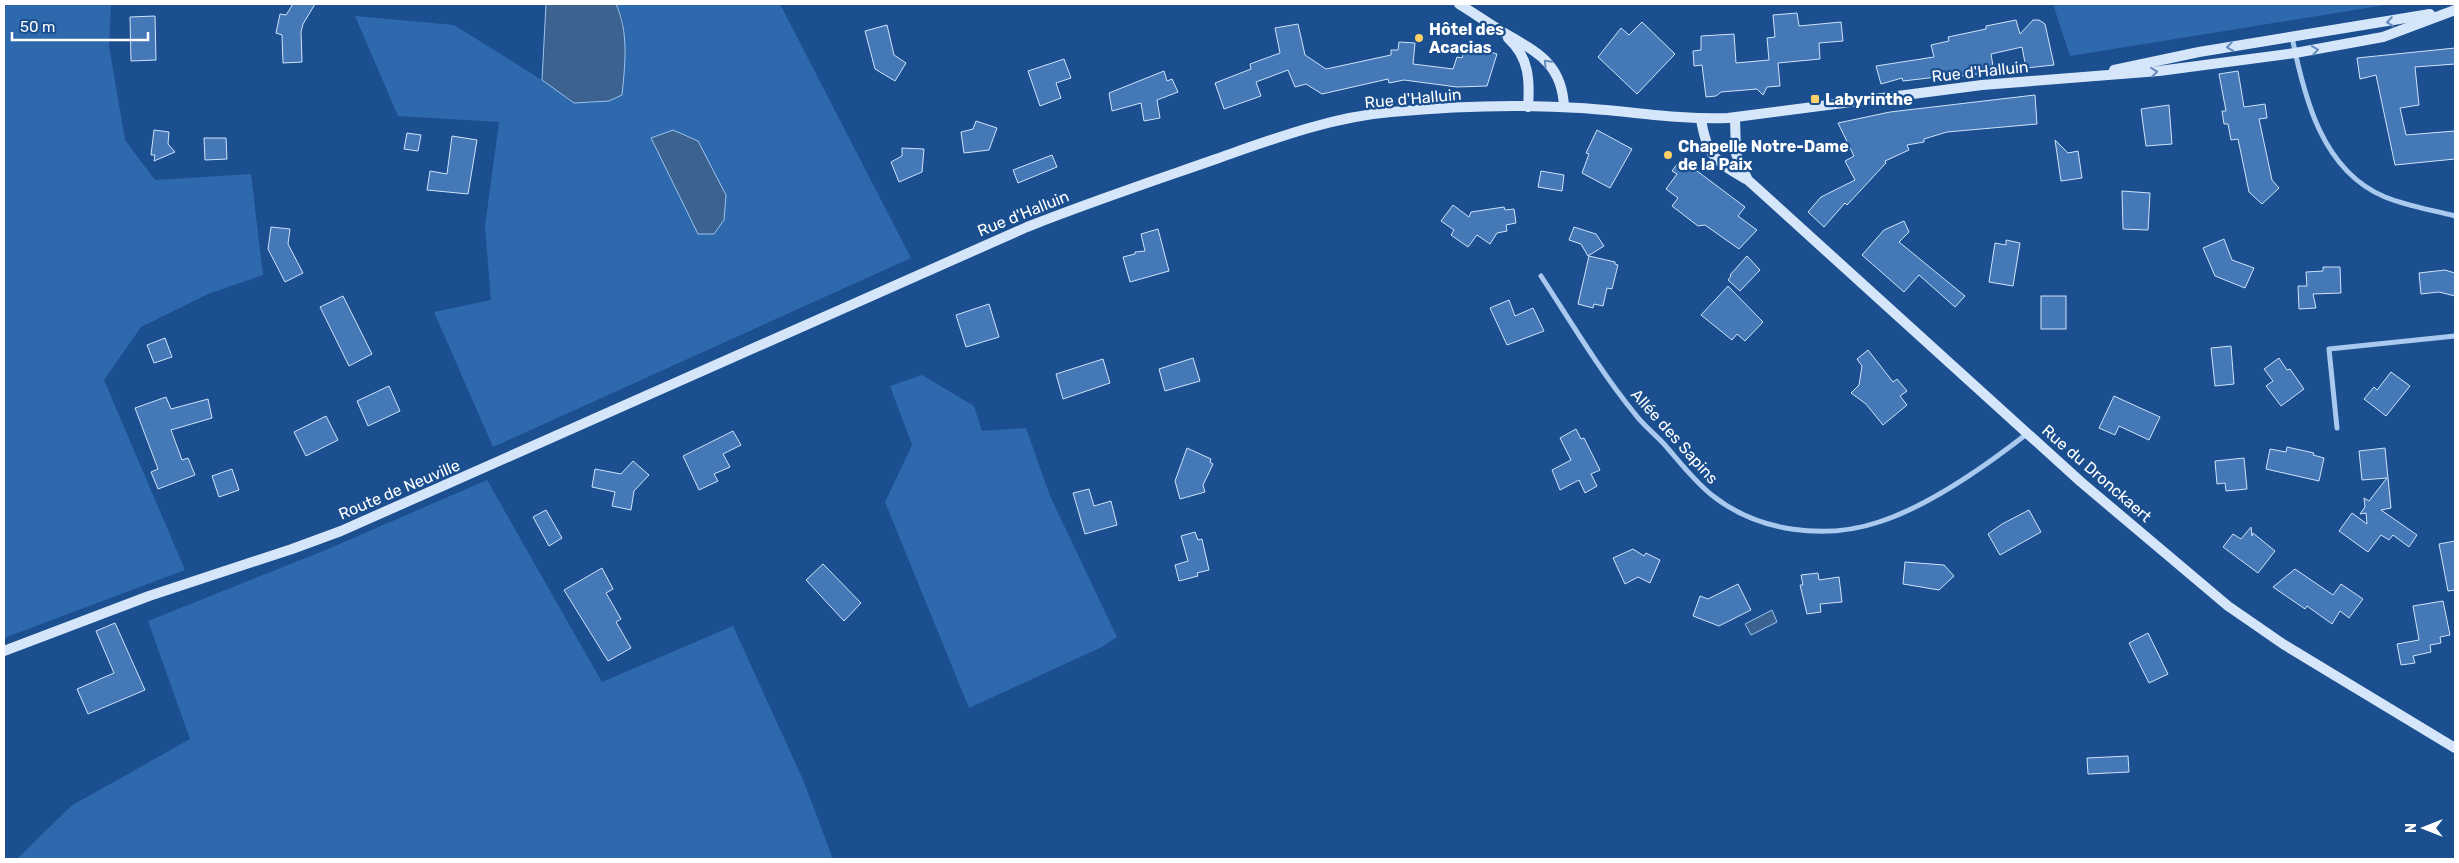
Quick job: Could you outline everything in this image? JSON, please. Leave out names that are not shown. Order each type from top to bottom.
[{"type":"main road","points":[[1459,4],[1522,42],[1549,63],[1559,79],[1564,107]]},
{"type":"main road","name":"Rue d'Halluin","points":[[2071,77],[2199,52],[2403,20],[2455,9]]},
{"type":"main road","name":"Rue d'Halluin","points":[[795,330],[1027,227],[1109,195],[1332,122],[1390,112],[1528,107],[1564,107],[1701,119],[1735,118],[1982,85],[2159,71],[2295,53],[2383,37],[2455,9]]},
{"type":"main road","points":[[1500,30],[1521,52],[1527,64],[1528,107]]},
{"type":"main road","name":"Rue du Dronckaert","points":[[1735,118],[1736,154],[1741,169],[1749,181]]},
{"type":"main road","name":"Rue du Dronckaert","points":[[1701,119],[1704,138],[1712,155],[1725,167],[1749,181],[2082,482],[2244,618],[2455,748]]},
{"type":"main road","name":"Route de Neuville","points":[[4,651],[149,596],[285,552],[341,530],[795,330]]},
{"type":"street","points":[[2292,37],[2315,120],[2324,141],[2341,164],[2360,182],[2383,196],[2455,216]]},
{"type":"street","name":"Allée des Sapins","points":[[1540,276],[1636,415],[1712,495],[1738,512],[1767,523],[1793,529],[1828,531],[1878,523],[1903,512],[1972,473],[2028,432]]},
{"type":"street","points":[[2338,428],[2329,349],[2455,336]]},
{"type":"shaded area","points":[[4,4],[111,4],[109,46],[125,140],[155,180],[251,174],[263,275],[208,294],[141,327],[104,380],[185,570],[4,638]]},
{"type":"shaded area","points":[[546,4],[616,4],[623,26],[625,49],[622,95],[609,101],[574,103],[542,80]]},
{"type":"shaded area","points":[[616,4],[780,4],[911,258],[493,447],[434,312],[491,300],[485,226],[499,122],[398,116],[355,16],[454,25],[542,80],[573,103],[592,103],[625,63],[623,19]]},
{"type":"shaded area","points":[[2053,4],[2392,4],[2070,56]]},
{"type":"shaded area","points":[[673,130],[698,141],[726,195],[724,220],[714,234],[698,234],[651,138]]},
{"type":"shaded area","points":[[922,375],[974,406],[982,431],[1026,428],[1050,496],[1117,637],[1102,647],[969,708],[885,502],[912,445],[890,386]]},
{"type":"shaded area","points":[[487,480],[602,682],[733,626],[804,782],[833,859],[17,859],[71,806],[190,739],[148,621],[328,549]]},
{"type":"shaded area","points":[[1772,610],[1777,622],[1751,635],[1745,624]]},
{"type":"building","points":[[293,4],[315,4],[303,24],[301,32],[302,62],[283,63],[282,35],[276,33],[280,14],[286,15]]},
{"type":"building","points":[[1797,13],[1799,26],[1841,22],[1843,41],[1819,43],[1820,59],[1778,63],[1780,86],[1767,87],[1763,95],[1757,89],[1721,92],[1716,96],[1706,97],[1702,65],[1694,66],[1693,51],[1701,50],[1701,36],[1734,34],[1736,63],[1769,60],[1767,38],[1775,37],[1773,15]]},
{"type":"building","points":[[155,16],[156,60],[131,61],[130,17]]},
{"type":"building","points":[[2016,20],[2020,34],[2033,20],[2039,20],[2045,24],[2054,65],[2026,68],[2022,47],[1991,54],[1994,72],[1937,79],[1937,77],[1903,81],[1902,78],[1881,84],[1876,66],[1934,57],[1931,45],[1949,41],[1948,37]]},
{"type":"building","points":[[1642,22],[1675,54],[1637,94],[1598,57],[1621,28],[1629,35]]},
{"type":"building","points":[[1298,24],[1305,55],[1326,69],[1391,55],[1391,50],[1398,50],[1399,42],[1415,43],[1413,64],[1453,69],[1457,57],[1462,58],[1465,47],[1471,46],[1497,54],[1487,86],[1457,87],[1404,80],[1389,83],[1388,79],[1322,94],[1306,84],[1295,87],[1288,70],[1256,82],[1261,96],[1224,109],[1215,83],[1251,69],[1250,64],[1280,53],[1275,28]]},
{"type":"building","points":[[887,25],[894,55],[906,63],[895,81],[875,69],[865,31]]},
{"type":"building","points":[[2455,48],[2455,64],[2415,67],[2419,105],[2400,108],[2406,135],[2455,131],[2455,159],[2395,165],[2376,75],[2360,79],[2357,58]]},
{"type":"building","points":[[1064,59],[1071,78],[1056,83],[1061,98],[1040,106],[1028,71]]},
{"type":"building","points":[[1164,71],[1167,81],[1172,79],[1178,92],[1157,100],[1160,118],[1144,121],[1141,103],[1112,111],[1109,93]]},
{"type":"building","points":[[2238,71],[2244,107],[2265,104],[2267,118],[2259,119],[2272,180],[2279,188],[2262,204],[2249,192],[2238,139],[2231,140],[2228,124],[2224,124],[2222,111],[2226,111],[2219,74]]},
{"type":"building","points":[[2035,95],[2037,124],[1947,132],[1924,139],[1924,142],[1907,145],[1909,150],[1885,161],[1886,163],[1847,205],[1845,203],[1824,227],[1808,212],[1821,197],[1855,180],[1845,161],[1854,156],[1838,123],[1890,112]]},
{"type":"building","points":[[2169,105],[2172,144],[2146,146],[2141,109]]},
{"type":"building","points":[[976,121],[997,128],[989,150],[964,153],[961,132],[973,129]]},
{"type":"building","points":[[154,130],[169,132],[168,144],[175,152],[154,161],[155,155],[151,155]]},
{"type":"building","points":[[1597,130],[1632,149],[1610,188],[1582,173],[1589,154],[1586,153]]},
{"type":"building","points":[[407,133],[421,135],[418,151],[404,149]]},
{"type":"building","points":[[452,136],[477,140],[468,194],[427,190],[430,171],[447,174]]},
{"type":"building","points":[[204,138],[226,138],[227,159],[205,160]]},
{"type":"building","points":[[2055,140],[2068,153],[2078,151],[2082,178],[2061,181]]},
{"type":"building","points":[[902,148],[924,149],[922,172],[899,182],[891,162],[902,156]]},
{"type":"building","points":[[1052,155],[1057,167],[1018,183],[1013,170]]},
{"type":"building","points":[[1681,159],[1745,207],[1738,216],[1757,230],[1739,249],[1705,225],[1698,226],[1672,206],[1678,198],[1666,189],[1677,174],[1672,171]]},
{"type":"building","points":[[1541,171],[1564,175],[1562,191],[1538,187]]},
{"type":"building","points":[[2122,191],[2150,193],[2148,230],[2123,229]]},
{"type":"building","points":[[1453,205],[1469,217],[1471,212],[1504,207],[1505,210],[1514,209],[1516,223],[1506,225],[1507,231],[1497,233],[1490,244],[1477,235],[1468,247],[1451,235],[1454,230],[1441,221]]},
{"type":"building","points":[[1904,221],[1909,232],[1899,242],[1965,296],[1955,307],[1919,275],[1904,292],[1862,255],[1884,230]]},
{"type":"building","points":[[271,227],[290,229],[288,244],[303,273],[285,282],[268,249]]},
{"type":"building","points":[[1574,227],[1596,234],[1604,246],[1588,256],[1581,244],[1569,240]]},
{"type":"building","points":[[1158,229],[1169,271],[1130,282],[1123,257],[1135,254],[1135,252],[1145,251],[1141,234]]},
{"type":"building","points":[[2224,239],[2232,260],[2254,268],[2245,288],[2215,276],[2203,248]]},
{"type":"building","points":[[2006,240],[2020,243],[2013,286],[1989,282],[1995,243],[2006,245]]},
{"type":"building","points":[[1589,256],[1615,262],[1618,265],[1612,289],[1607,288],[1603,306],[1594,304],[1593,308],[1578,304]]},
{"type":"building","points":[[1747,256],[1760,270],[1740,291],[1728,280],[1730,275]]},
{"type":"building","points":[[2323,267],[2340,267],[2341,293],[2313,294],[2316,308],[2299,309],[2298,286],[2307,286],[2306,272],[2323,271]]},
{"type":"building","points":[[2445,270],[2455,273],[2455,296],[2439,292],[2421,294],[2419,273]]},
{"type":"building","points":[[1728,286],[1763,322],[1745,341],[1737,334],[1732,340],[1701,315]]},
{"type":"building","points":[[343,296],[372,354],[349,366],[320,307]]},
{"type":"building","points":[[2041,296],[2066,296],[2066,329],[2041,329]]},
{"type":"building","points":[[1509,300],[1515,316],[1533,308],[1544,331],[1507,345],[1490,308]]},
{"type":"building","points":[[989,304],[999,337],[966,347],[956,315]]},
{"type":"building","points":[[165,338],[172,357],[154,363],[147,345]]},
{"type":"building","points":[[2231,346],[2234,384],[2215,386],[2211,348]]},
{"type":"building","points":[[1868,350],[1893,382],[1897,379],[1907,391],[1900,396],[1907,405],[1883,425],[1866,404],[1851,393],[1859,385],[1862,366],[1857,359]]},
{"type":"building","points":[[1193,358],[1200,381],[1165,391],[1159,369]]},
{"type":"building","points":[[2279,358],[2287,370],[2290,369],[2304,389],[2281,406],[2266,386],[2273,381],[2264,369]]},
{"type":"building","points":[[1103,359],[1110,383],[1063,399],[1056,374]]},
{"type":"building","points":[[2391,372],[2410,386],[2386,416],[2364,399],[2374,387],[2377,390]]},
{"type":"building","points":[[389,386],[400,411],[368,426],[357,401]]},
{"type":"building","points":[[2114,396],[2160,417],[2149,440],[2119,426],[2115,435],[2099,428]]},
{"type":"building","points":[[166,397],[171,409],[208,399],[212,418],[171,430],[182,460],[188,458],[195,475],[158,489],[151,472],[158,469],[135,408]]},
{"type":"building","points":[[326,416],[338,440],[306,456],[294,432]]},
{"type":"building","points":[[1576,429],[1581,439],[1584,438],[1600,470],[1591,474],[1597,486],[1585,493],[1579,480],[1560,490],[1552,470],[1571,460],[1560,438]]},
{"type":"building","points":[[733,431],[741,445],[723,454],[730,467],[714,474],[718,481],[699,490],[683,456]]},
{"type":"building","points":[[2287,447],[2314,453],[2313,455],[2324,458],[2319,481],[2266,469],[2270,449],[2286,452]]},
{"type":"building","points":[[1187,448],[1211,459],[1210,462],[1213,464],[1203,485],[1205,492],[1180,499],[1175,481]]},
{"type":"building","points":[[2385,448],[2391,508],[2381,510],[2417,535],[2409,547],[2393,535],[2389,540],[2381,535],[2368,552],[2339,531],[2352,513],[2367,524],[2366,513],[2360,514],[2365,507],[2364,498],[2369,501],[2387,478],[2362,480],[2359,451]]},
{"type":"building","points":[[2244,458],[2247,489],[2226,491],[2225,483],[2217,484],[2215,461]]},
{"type":"building","points":[[633,461],[649,475],[634,491],[631,510],[612,506],[615,492],[592,487],[595,469],[621,474]]},
{"type":"building","points":[[232,469],[239,490],[219,497],[212,476]]},
{"type":"building","points":[[1089,489],[1094,506],[1111,501],[1117,525],[1085,534],[1073,493]]},
{"type":"building","points":[[546,510],[562,538],[549,546],[533,517]]},
{"type":"building","points":[[2029,510],[2041,532],[2000,555],[1988,534],[2002,524]]},
{"type":"building","points":[[2251,527],[2252,536],[2253,533],[2275,551],[2258,573],[2223,547],[2233,534],[2241,539]]},
{"type":"building","points":[[1195,532],[1198,540],[1202,539],[1209,570],[1197,573],[1198,576],[1179,581],[1175,565],[1188,561],[1181,536]]},
{"type":"building","points":[[2455,541],[2455,590],[2448,591],[2439,544]]},
{"type":"building","points":[[1633,549],[1644,556],[1646,553],[1660,560],[1650,583],[1638,577],[1625,584],[1613,558]]},
{"type":"building","points":[[1905,562],[1944,565],[1954,576],[1939,590],[1903,584]]},
{"type":"building","points":[[823,564],[861,603],[844,621],[806,580]]},
{"type":"building","points":[[602,568],[613,589],[606,593],[621,619],[616,622],[631,648],[608,661],[564,590]]},
{"type":"building","points":[[2295,569],[2333,595],[2341,584],[2363,599],[2349,618],[2340,611],[2332,624],[2307,606],[2305,609],[2273,587]]},
{"type":"building","points":[[1818,573],[1819,580],[1839,577],[1842,602],[1820,604],[1821,612],[1807,614],[1800,585],[1803,585],[1801,575]]},
{"type":"building","points":[[1738,584],[1751,610],[1719,626],[1693,616],[1700,596],[1708,599]]},
{"type":"building","points":[[2443,601],[2450,635],[2440,637],[2441,643],[2430,645],[2431,652],[2413,656],[2415,663],[2401,665],[2397,644],[2419,640],[2413,606]]},
{"type":"building","points":[[115,623],[145,690],[88,714],[77,689],[114,673],[96,631]]},
{"type":"building","points":[[2148,633],[2168,674],[2149,683],[2129,643]]},
{"type":"building","points":[[2128,756],[2129,772],[2088,774],[2087,758]]},
{"type":"place","name":"Hôtel des Acacias","points":[[1419,38]]},
{"type":"place","name":"Labyrinthe","points":[[1815,99]]},
{"type":"place","name":"Chapelle Notre-Dame de la Paix","points":[[1668,155]]}]
